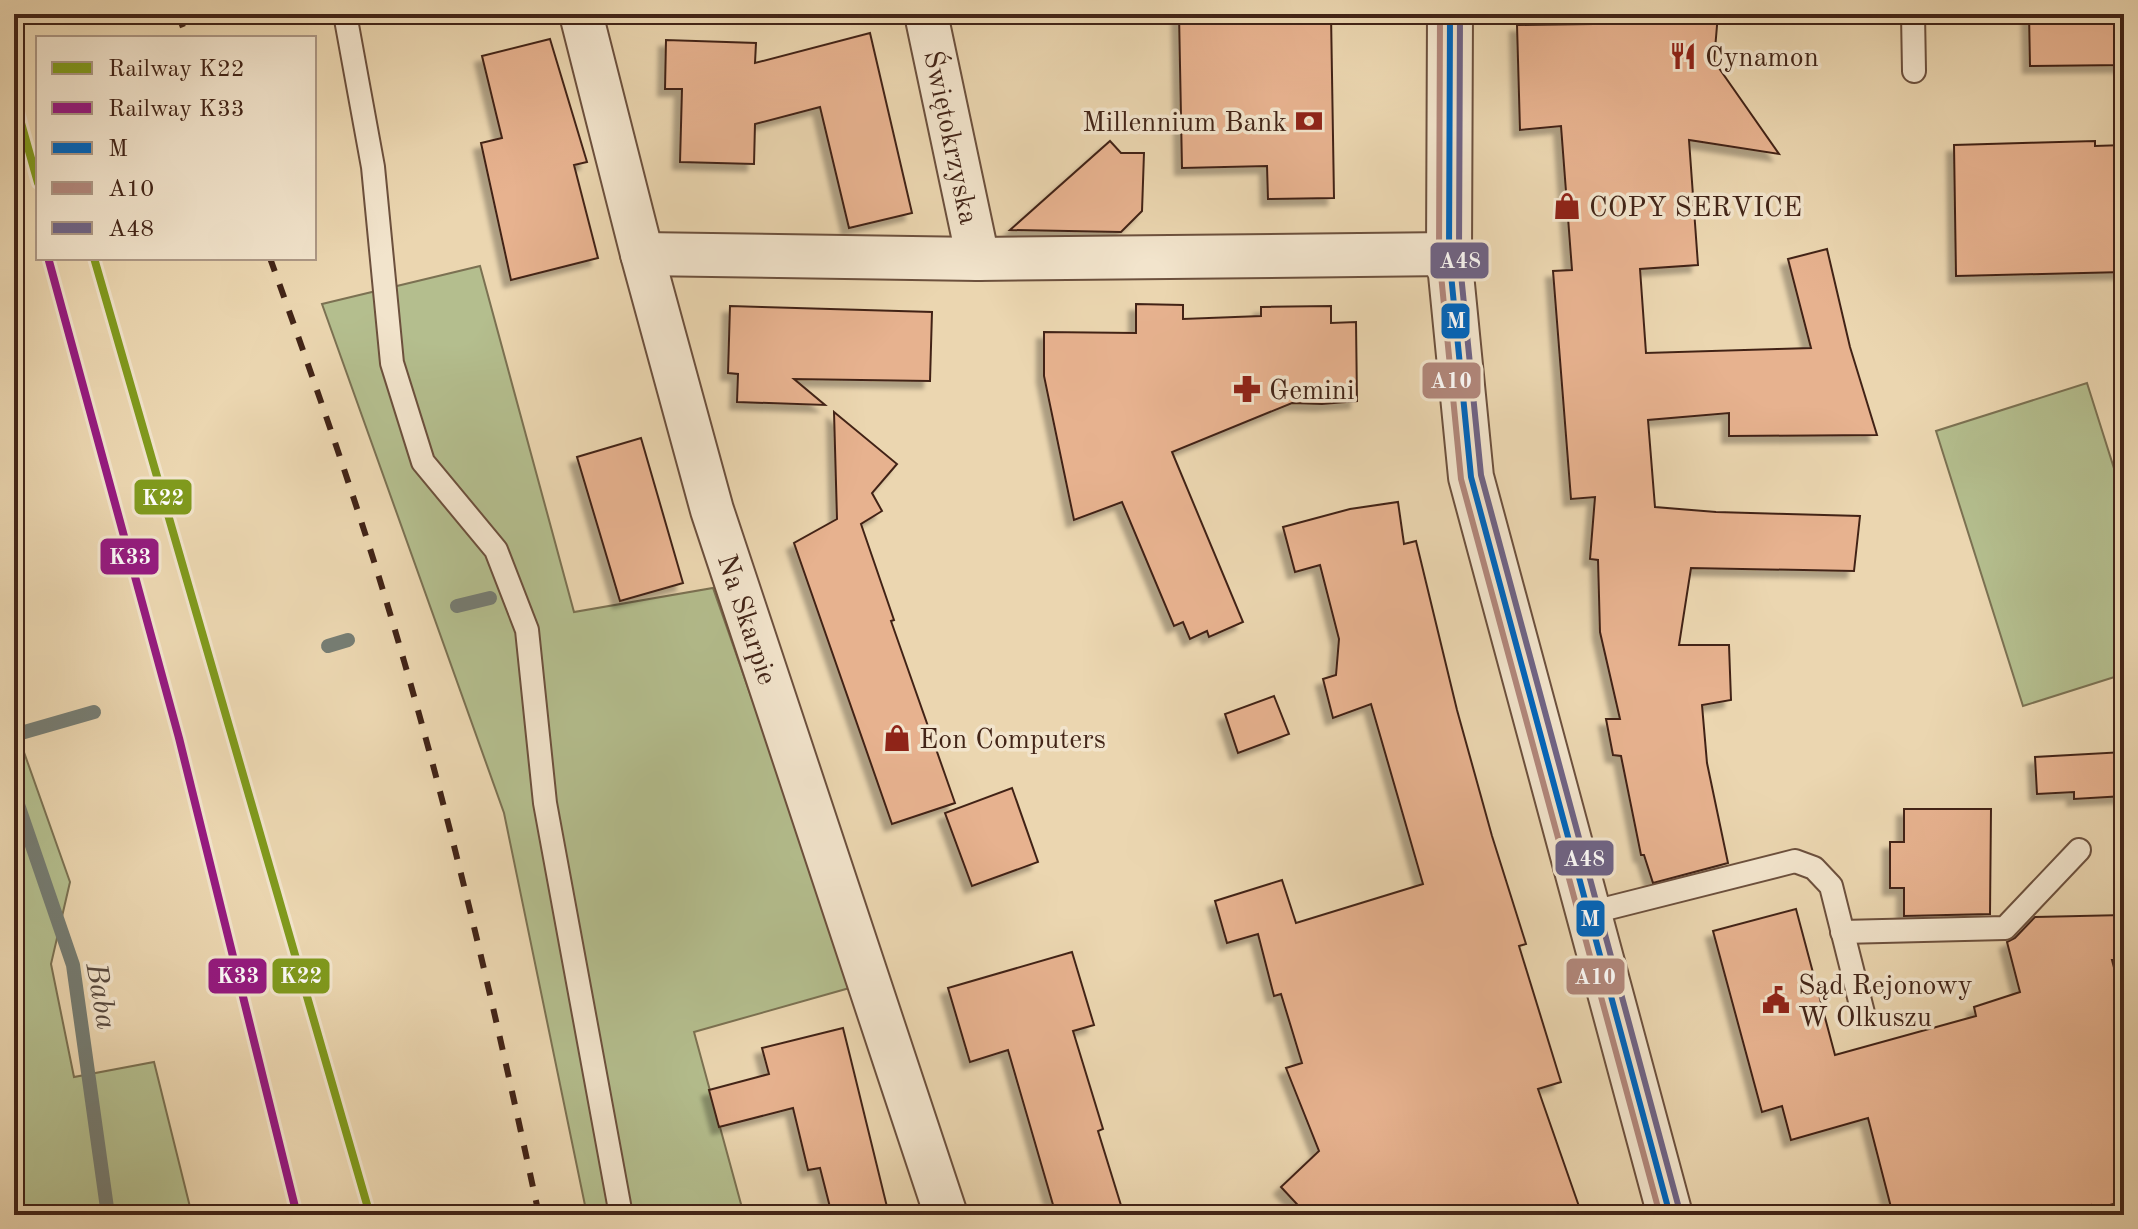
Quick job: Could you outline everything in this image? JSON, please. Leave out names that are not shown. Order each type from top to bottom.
[{"type":"street","name":"Na Skarpie","points":[[581,14],[712,510],[946,1215]]},
{"type":"street","name":"Świętokrzyska","points":[[926,14],[978,259]]},
{"type":"street","points":[[1450,14],[1449,254],[1471,477],[1670,1215]]},
{"type":"street","points":[[642,254],[978,259],[1449,254]]},
{"type":"lane","points":[[345,14],[373,167],[392,363],[423,462],[496,550],[527,630],[545,803],[621,1215]]},
{"type":"lane","points":[[1913,14],[1914,71]]},
{"type":"lane","points":[[1842,932],[2005,928],[2079,850]]},
{"type":"lane","points":[[1589,913],[1795,861],[1814,868],[1831,886],[1863,1013]]},
{"type":"green space","points":[[480,266],[574,612],[713,588],[853,987],[694,1032],[744,1215],[587,1215],[504,813],[322,304]]},
{"type":"green space","points":[[2087,383],[2124,500],[2124,674],[2023,706],[1936,431]]},
{"type":"green space","points":[[14,724],[70,882],[51,964],[74,1077],[154,1062],[192,1215],[16,1215]]},
{"type":"building","points":[[1179,14],[1331,14],[1334,198],[1268,199],[1267,166],[1182,168]]},
{"type":"building","points":[[1664,14],[1718,14],[1714,61],[1779,154],[1689,140],[1698,265],[1640,269],[1646,353],[1811,348],[1788,259],[1827,249],[1850,347],[1877,435],[1729,436],[1729,413],[1648,420],[1655,507],[1860,516],[1854,571],[1691,568],[1679,645],[1729,645],[1731,700],[1702,705],[1707,763],[1728,863],[1653,883],[1644,855],[1641,855],[1621,756],[1613,755],[1606,719],[1620,719],[1600,632],[1598,560],[1590,559],[1595,497],[1571,499],[1553,271],[1572,270],[1561,126],[1520,130],[1517,25],[1663,23]]},
{"type":"building","points":[[2029,14],[2124,14],[2124,65],[2030,66]]},
{"type":"building","points":[[870,33],[912,213],[849,228],[820,107],[755,124],[754,164],[680,162],[682,89],[665,89],[666,40],[756,43],[755,63]]},
{"type":"building","points":[[550,39],[587,162],[574,165],[598,258],[511,280],[481,143],[502,138],[482,56]]},
{"type":"building","points":[[1110,141],[1121,153],[1144,153],[1142,211],[1121,232],[1010,230]]},
{"type":"building","points":[[2095,141],[2095,146],[2124,145],[2124,272],[1956,276],[1954,145]]},
{"type":"building","points":[[1136,304],[1183,305],[1183,319],[1261,316],[1261,307],[1331,306],[1331,323],[1356,322],[1357,401],[1292,403],[1172,452],[1243,622],[1209,637],[1207,631],[1190,639],[1183,622],[1174,626],[1122,502],[1074,520],[1044,376],[1044,332],[1136,333]]},
{"type":"building","points":[[730,306],[932,312],[930,381],[794,379],[825,405],[737,402],[738,374],[728,373]]},
{"type":"building","points":[[834,412],[897,464],[872,493],[882,511],[861,524],[894,620],[891,621],[955,803],[892,824],[794,543],[837,519]]},
{"type":"building","points":[[641,438],[683,583],[620,601],[577,457]]},
{"type":"building","points":[[1398,502],[1404,544],[1416,541],[1457,710],[1526,944],[1519,946],[1561,1082],[1538,1089],[1582,1215],[1307,1215],[1281,1187],[1319,1151],[1286,1068],[1302,1063],[1281,994],[1274,996],[1258,934],[1227,943],[1215,901],[1282,880],[1296,923],[1423,884],[1371,704],[1333,718],[1323,679],[1336,675],[1339,639],[1320,565],[1295,572],[1283,527],[1350,509]]},
{"type":"building","points":[[1274,696],[1289,734],[1238,753],[1225,714]]},
{"type":"building","points":[[2124,752],[2124,796],[2074,799],[2074,792],[2037,794],[2035,757]]},
{"type":"building","points":[[1012,788],[1038,862],[972,886],[945,813]]},
{"type":"building","points":[[1904,809],[1991,809],[1990,914],[1904,916],[1904,888],[1890,888],[1890,842],[1904,842]]},
{"type":"building","points":[[1796,909],[1835,1055],[1976,1016],[1974,1007],[2020,992],[2007,942],[2035,917],[2124,915],[2124,960],[2112,960],[2124,1006],[2124,1201],[2092,1210],[2091,1205],[2052,1215],[1893,1215],[1868,1118],[1791,1140],[1782,1106],[1762,1112],[1713,931]]},
{"type":"building","points":[[1072,952],[1094,1025],[1073,1031],[1103,1129],[1098,1131],[1124,1215],[1056,1215],[1008,1050],[970,1062],[948,988]]},
{"type":"building","points":[[843,1028],[889,1215],[832,1215],[820,1168],[808,1170],[793,1108],[719,1127],[709,1090],[769,1074],[762,1048]]},
{"type":"waterway","points":[[457,606],[490,598]]},
{"type":"waterway","points":[[328,646],[348,640]]},
{"type":"waterway","points":[[14,735],[94,712]]},
{"type":"waterway","name":"Baba","points":[[14,793],[73,965],[108,1215]]},
{"type":"railway","points":[[178,14],[186,36]]},
{"type":"railway","points":[[271,260],[357,509],[423,730],[476,937],[539,1215]]},
{"type":"rail line","name":"K22","points":[[14,98],[36,176]]},
{"type":"rail line","name":"K22","points":[[95,260],[370,1215]]},
{"type":"rail line","name":"K33","points":[[49,261],[179,738],[297,1215]]},
{"type":"transit line","name":"A10","points":[[1440,14],[1439,254],[1461,479],[1660,1215]]},
{"type":"transit line","name":"M","points":[[1450,14],[1449,254],[1471,477],[1670,1215]]},
{"type":"transit line","name":"A48","points":[[1460,14],[1459,254],[1481,475],[1680,1212]]},
{"type":"place","name":"Cynamon","points":[[1683,56]]},
{"type":"place","name":"Millennium Bank","points":[[1309,121]]},
{"type":"place","name":"COPY SERVICE","points":[[1567,206]]},
{"type":"place","name":"Gemini","points":[[1247,389]]},
{"type":"place","name":"Eon Computers","points":[[897,738]]},
{"type":"place","name":"Sąd Rejonowy W Olkuszu","points":[[1776,1000]]}]
